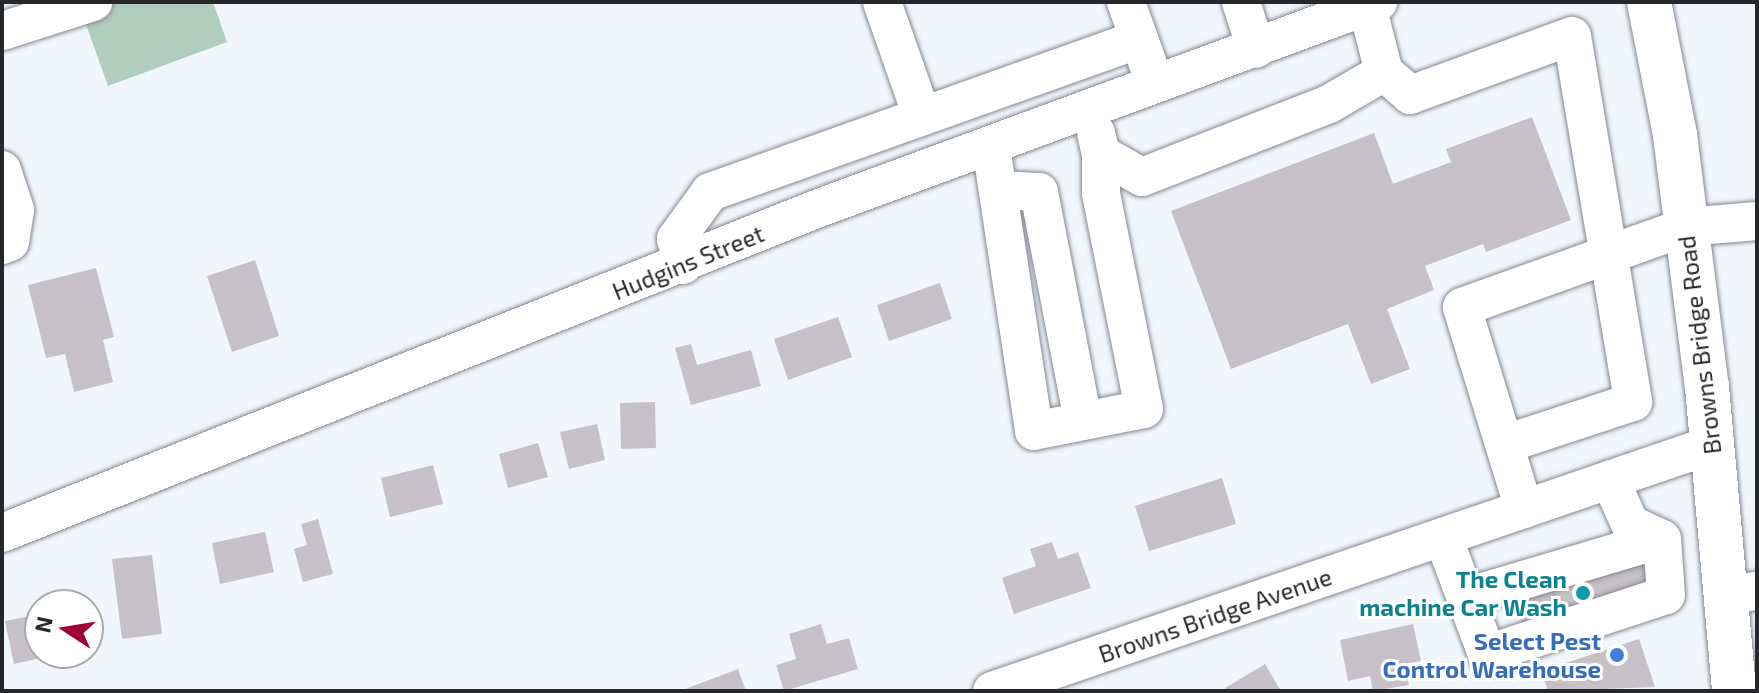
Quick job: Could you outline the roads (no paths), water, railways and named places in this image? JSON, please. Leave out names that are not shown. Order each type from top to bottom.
[{"type":"main road","name":"Browns Bridge Road","points":[[1649,2],[1685,227],[1711,445],[1741,594],[1734,691]]},
{"type":"street","points":[[2,31],[93,2]]},
{"type":"street","points":[[882,2],[922,116]]},
{"type":"street","points":[[1126,2],[1156,87]]},
{"type":"street","points":[[1246,3],[1256,49]]},
{"type":"street","points":[[1372,4],[1384,72],[1410,95],[1572,36],[1633,402],[1505,444]]},
{"type":"street","name":"Hudgins Street","points":[[2,533],[991,146],[1372,4]]},
{"type":"street","points":[[683,265],[676,239],[710,192],[1139,39]]},
{"type":"street","points":[[1101,154],[1142,177],[1329,104],[1384,72]]},
{"type":"street","points":[[991,146],[1034,431],[1144,409],[1101,193],[1101,154],[1090,111]]},
{"type":"street","points":[[2,170],[15,210],[10,242],[2,245]]},
{"type":"street","points":[[999,190],[1039,192],[1083,421]]},
{"type":"street","points":[[1524,509],[1462,307],[1607,250],[1685,227],[1757,221]]},
{"type":"street","name":"Browns Bridge Avenue","points":[[992,691],[1711,445]]},
{"type":"street","points":[[1610,479],[1630,524],[1662,539]]},
{"type":"street","points":[[1443,537],[1487,654],[1666,595],[1662,539]]},
{"type":"street","points":[[1466,597],[1662,539]]},
{"type":"place","name":"The Clean machine Car Wash","points":[[1583,593]]},
{"type":"place","name":"Select Pest Control Warehouse","points":[[1617,655]]}]
